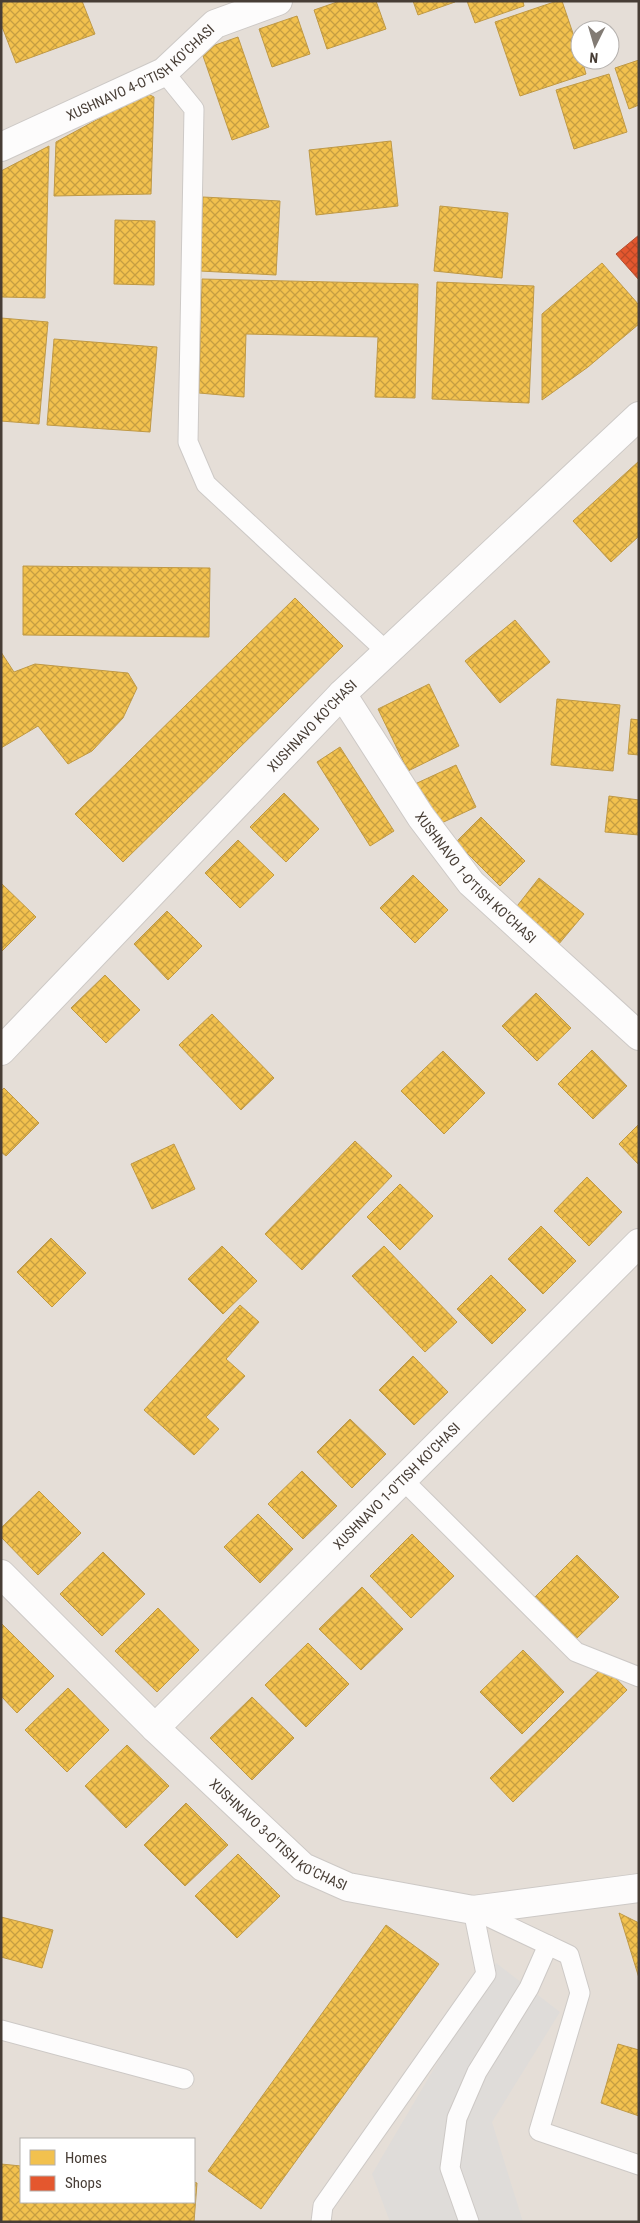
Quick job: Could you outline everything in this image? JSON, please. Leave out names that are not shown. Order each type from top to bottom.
[{"type":"street","name":"XUSHNAVO 4-O'TISH KO'CHASI","points":[[1,147],[164,72],[215,24],[278,1]]},
{"type":"street","name":"XUSHNAVO KO'CHASI","points":[[1,1051],[342,694],[639,416]]},
{"type":"street","name":"XUSHNAVO 1-O'TISH KO'CHASI","points":[[342,694],[421,817],[471,883],[639,1036]]},
{"type":"street","name":"XUSHNAVO 1-O'TISH KO'CHASI","points":[[155,1728],[639,1243]]},
{"type":"street","name":"XUSHNAVO 3-O'TISH KO'CHASI","points":[[1,1574],[155,1728],[304,1867],[348,1887],[473,1910],[639,1888]]},
{"type":"lane","points":[[164,72],[194,109],[188,442],[206,484],[387,652]]},
{"type":"lane","points":[[403,1480],[576,1652],[639,1677]]},
{"type":"lane","points":[[473,1910],[569,1955],[580,1993],[539,2131],[639,2165]]},
{"type":"lane","points":[[321,2222],[323,2206],[486,1974],[473,1910]]},
{"type":"lane","points":[[469,2222],[450,2168],[457,2118],[477,2072],[529,1988],[548,1945]]},
{"type":"lane","points":[[1,2030],[184,2078]]},
{"type":"shaded area","points":[[1,1],[639,1],[639,2222],[1,2222]]},
{"type":"shaded area","points":[[496,1963],[560,2012],[492,2122],[523,2222],[390,2222],[372,2174]]},
{"type":"building: Homes","points":[[1,1],[82,1],[95,34],[16,63],[1,24]]},
{"type":"building: Homes","points":[[340,1],[376,1],[386,29],[327,49],[314,10]]},
{"type":"building: Homes","points":[[413,1],[455,1],[455,2],[418,15]]},
{"type":"building: Homes","points":[[467,1],[523,1],[524,6],[475,23]]},
{"type":"building: Homes","points":[[562,1],[570,25],[570,70],[585,70],[586,74],[520,96],[495,22]]},
{"type":"building: Homes","points":[[297,16],[310,54],[272,67],[259,29]]},
{"type":"building: Homes","points":[[238,37],[269,127],[232,140],[201,50]]},
{"type":"building: Homes","points":[[639,60],[639,105],[629,109],[616,70],[620,70],[620,66]]},
{"type":"building: Homes","points":[[609,74],[627,132],[574,149],[556,90]]},
{"type":"building: Homes","points":[[146,93],[154,97],[151,194],[54,196],[56,142]]},
{"type":"building: Homes","points":[[391,141],[398,206],[316,215],[309,150]]},
{"type":"building: Homes","points":[[49,146],[45,298],[1,297],[1,171]]},
{"type":"building: Homes","points":[[203,197],[280,201],[276,275],[200,271]]},
{"type":"building: Homes","points":[[440,206],[508,213],[502,278],[434,271]]},
{"type":"building: Homes","points":[[115,220],[155,221],[154,285],[114,284]]},
{"type":"building: Homes","points":[[602,263],[639,305],[639,324],[588,367],[542,400],[542,314]]},
{"type":"building: Homes","points":[[202,279],[418,284],[415,398],[375,397],[378,337],[246,334],[244,397],[199,393]]},
{"type":"building: Homes","points":[[437,282],[534,286],[529,403],[432,399]]},
{"type":"building: Homes","points":[[1,318],[48,322],[39,424],[1,421]]},
{"type":"building: Homes","points":[[54,339],[157,347],[150,432],[47,425]]},
{"type":"building: Homes","points":[[639,461],[639,536],[611,562],[573,521]]},
{"type":"building: Homes","points":[[23,566],[210,568],[209,637],[23,635]]},
{"type":"building: Homes","points":[[295,598],[343,646],[123,862],[75,814]]},
{"type":"building: Homes","points":[[515,620],[550,662],[500,703],[465,661]]},
{"type":"building: Homes","points":[[1,652],[14,672],[35,664],[128,673],[137,688],[123,718],[92,751],[68,764],[38,726],[1,748]]},
{"type":"building: Homes","points":[[429,684],[459,746],[408,771],[378,709]]},
{"type":"building: Homes","points":[[557,699],[620,705],[613,771],[551,765]]},
{"type":"building: Homes","points":[[631,719],[639,720],[639,755],[628,754]]},
{"type":"building: Homes","points":[[340,747],[394,831],[370,846],[317,762]]},
{"type":"building: Homes","points":[[456,765],[476,807],[435,826],[415,784]]},
{"type":"building: Homes","points":[[284,793],[319,829],[286,862],[250,827]]},
{"type":"building: Homes","points":[[609,796],[639,800],[639,835],[605,832]]},
{"type":"building: Homes","points":[[481,817],[525,861],[500,886],[456,842]]},
{"type":"building: Homes","points":[[238,840],[274,875],[240,908],[205,873]]},
{"type":"building: Homes","points":[[413,875],[448,910],[415,943],[380,908]]},
{"type":"building: Homes","points":[[539,878],[584,914],[558,945],[514,910]]},
{"type":"building: Homes","points":[[1,883],[36,917],[2,951],[1,950]]},
{"type":"building: Homes","points":[[167,911],[202,946],[168,980],[134,944]]},
{"type":"building: Homes","points":[[105,975],[140,1010],[106,1043],[71,1008]]},
{"type":"building: Homes","points":[[536,993],[571,1028],[537,1061],[502,1026]]},
{"type":"building: Homes","points":[[212,1014],[274,1078],[241,1110],[179,1045]]},
{"type":"building: Homes","points":[[592,1050],[627,1086],[593,1119],[558,1084]]},
{"type":"building: Homes","points":[[443,1051],[485,1093],[444,1134],[401,1091]]},
{"type":"building: Homes","points":[[4,1088],[39,1123],[6,1156],[1,1152],[1,1091]]},
{"type":"building: Homes","points":[[639,1124],[639,1165],[619,1144]]},
{"type":"building: Homes","points":[[355,1141],[392,1176],[302,1270],[265,1234]]},
{"type":"building: Homes","points":[[174,1144],[195,1189],[152,1209],[131,1164]]},
{"type":"building: Homes","points":[[587,1177],[622,1212],[589,1246],[554,1211]]},
{"type":"building: Homes","points":[[400,1184],[433,1216],[400,1250],[367,1217]]},
{"type":"building: Homes","points":[[541,1226],[576,1261],[543,1294],[508,1259]]},
{"type":"building: Homes","points":[[51,1238],[86,1273],[52,1307],[17,1272]]},
{"type":"building: Homes","points":[[222,1246],[257,1281],[223,1314],[188,1279]]},
{"type":"building: Homes","points":[[384,1246],[457,1322],[425,1352],[352,1276]]},
{"type":"building: Homes","points":[[491,1275],[526,1310],[492,1344],[457,1309]]},
{"type":"building: Homes","points":[[240,1305],[259,1322],[226,1359],[245,1376],[206,1417],[219,1429],[194,1455],[144,1410]]},
{"type":"building: Homes","points":[[413,1356],[448,1392],[414,1425],[379,1390]]},
{"type":"building: Homes","points":[[350,1419],[386,1454],[352,1488],[317,1452]]},
{"type":"building: Homes","points":[[302,1471],[337,1506],[303,1539],[268,1504]]},
{"type":"building: Homes","points":[[39,1491],[81,1533],[38,1575],[1,1537],[1,1528]]},
{"type":"building: Homes","points":[[258,1514],[293,1549],[260,1583],[224,1547]]},
{"type":"building: Homes","points":[[412,1534],[454,1576],[411,1618],[370,1576]]},
{"type":"building: Homes","points":[[103,1552],[145,1594],[102,1636],[60,1594]]},
{"type":"building: Homes","points":[[577,1555],[619,1597],[576,1639],[535,1597]]},
{"type":"building: Homes","points":[[362,1587],[403,1629],[361,1670],[319,1629]]},
{"type":"building: Homes","points":[[158,1608],[199,1650],[157,1692],[115,1651]]},
{"type":"building: Homes","points":[[1,1623],[54,1676],[17,1713],[1,1696]]},
{"type":"building: Homes","points":[[308,1643],[349,1684],[306,1727],[265,1685]]},
{"type":"building: Homes","points":[[523,1650],[564,1692],[522,1734],[480,1692]]},
{"type":"building: Homes","points":[[604,1666],[627,1690],[513,1802],[490,1778]]},
{"type":"building: Homes","points":[[68,1688],[109,1730],[67,1772],[25,1730]]},
{"type":"building: Homes","points":[[252,1697],[294,1738],[252,1780],[210,1738]]},
{"type":"building: Homes","points":[[127,1745],[169,1786],[126,1828],[85,1786]]},
{"type":"building: Homes","points":[[186,1803],[228,1845],[185,1886],[144,1845]]},
{"type":"building: Homes","points":[[238,1854],[280,1896],[237,1938],[195,1896]]},
{"type":"building: Homes","points":[[619,1913],[639,1923],[639,1978]]},
{"type":"building: Homes","points":[[1,1917],[53,1930],[42,1968],[1,1957]]},
{"type":"building: Homes","points":[[386,1925],[439,1964],[261,2209],[208,2171]]},
{"type":"building: Homes","points":[[618,2044],[639,2050],[639,2116],[601,2103]]},
{"type":"building: Homes","points":[[1,2164],[20,2166],[20,2203],[195,2203],[195,2182],[197,2183],[194,2222],[1,2222]]},
{"type":"building: Shops","points":[[639,235],[639,280],[616,254]]}]
